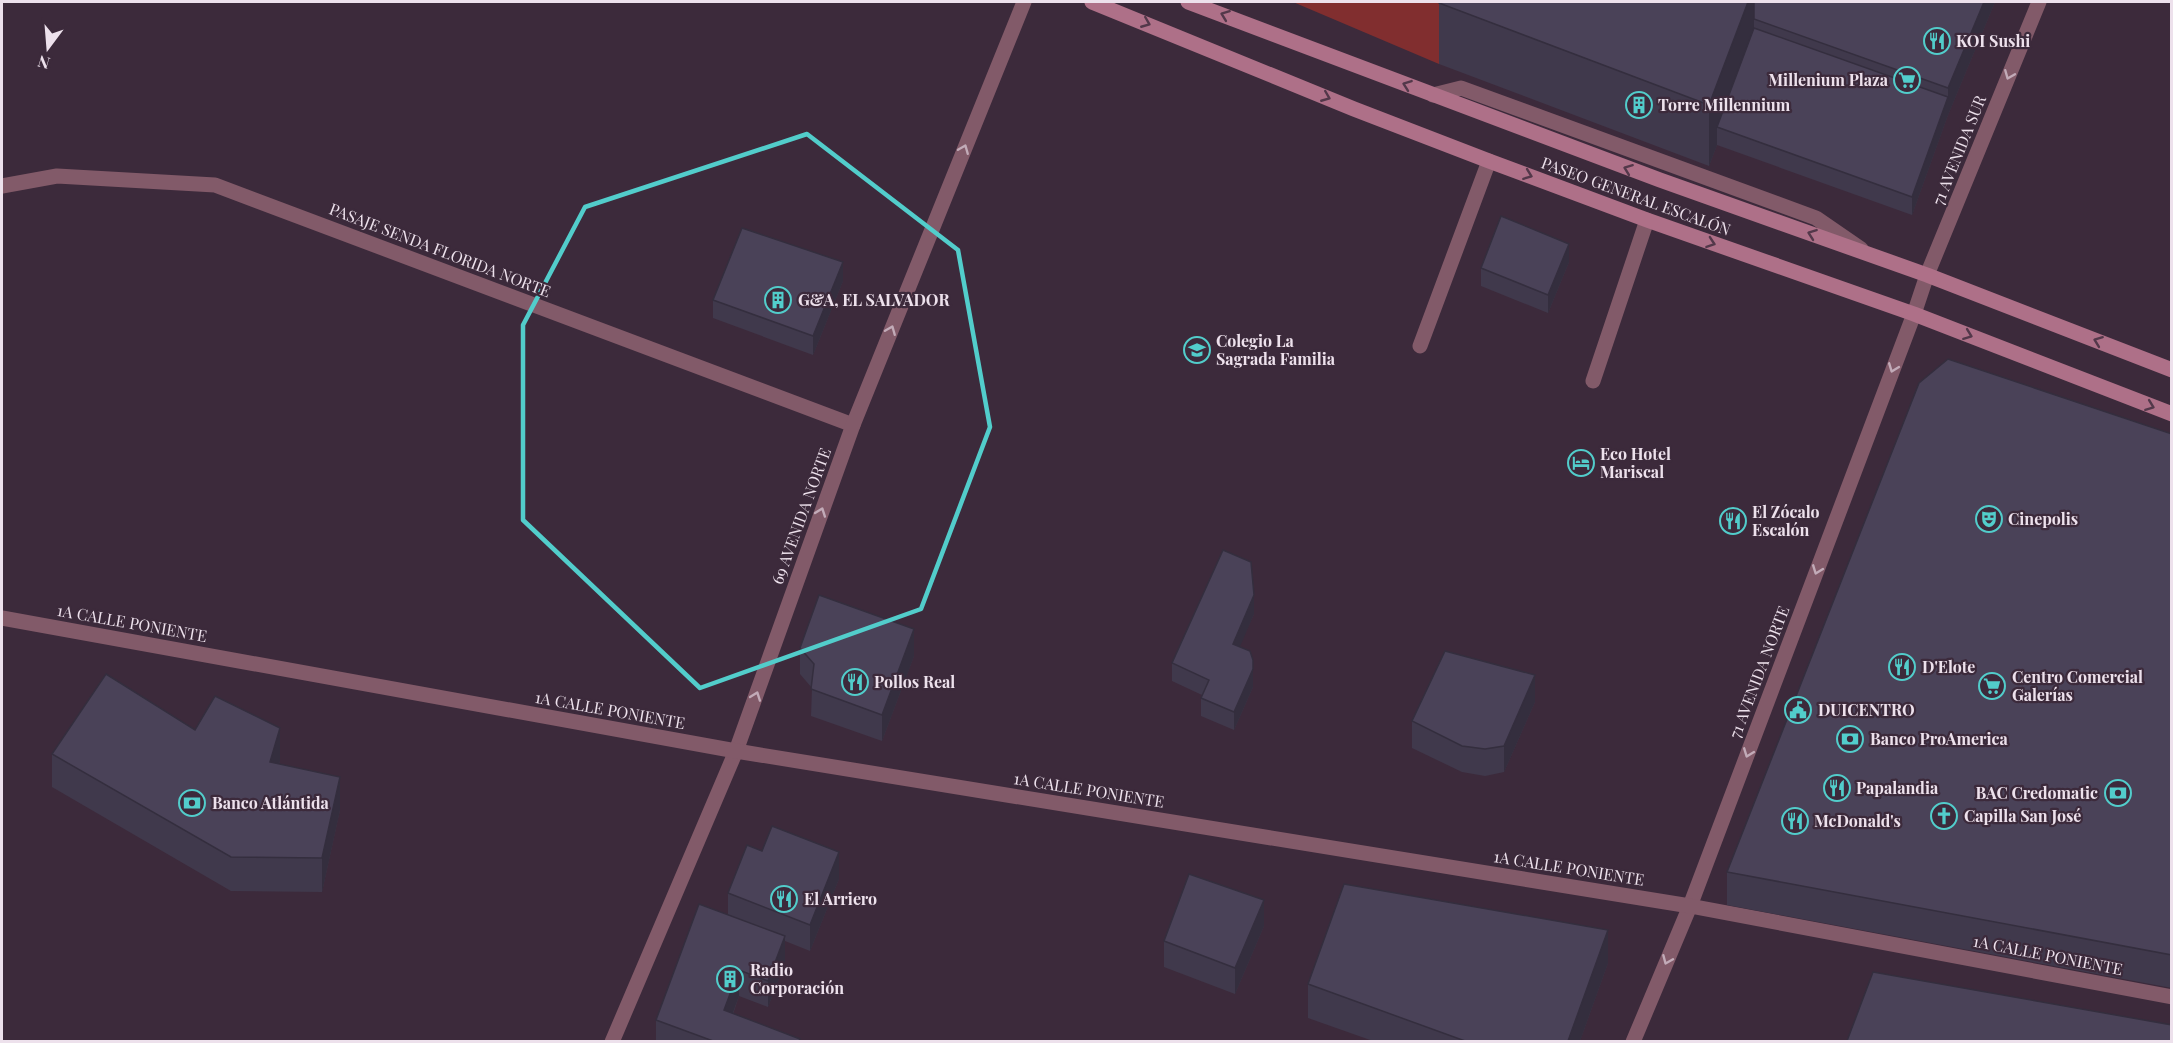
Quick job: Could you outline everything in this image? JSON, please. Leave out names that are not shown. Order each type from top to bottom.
[{"type":"main road","name":"PASEO GENERAL ESCALÓN","points":[[1092,2],[1354,109],[1647,220],[1914,314],[2172,414]]},
{"type":"main road","name":"PASEO GENERAL ESCALÓN","points":[[1188,2],[1659,180],[1926,275],[2172,370]]},
{"type":"street","name":"69 AVENIDA NORTE","points":[[612,1041],[736,751],[853,425],[1024,2]]},
{"type":"street","name":"71 AVENIDA SUR","points":[[1914,314],[1926,275],[2039,2]]},
{"type":"street","points":[[1420,346],[1489,160]]},
{"type":"street","name":"PASAJE SENDA FLORIDA NORTE","points":[[2,186],[57,176],[215,185],[853,425]]},
{"type":"street","points":[[1593,381],[1647,220]]},
{"type":"street","name":"71 AVENIDA NORTE","points":[[1633,1041],[1690,906],[1914,314]]},
{"type":"street","name":"1A CALLE PONIENTE","points":[[2,618],[736,751],[1690,906],[2172,997]]},
{"type":"highlighted area","points":[[807,134],[958,250],[990,427],[921,609],[700,688],[523,520],[523,325],[585,207]]},
{"type":"shaded area","points":[[1293,2],[1462,2],[1439,64]]},
{"type":"building","points":[[1439,2],[1748,2],[1709,105]]},
{"type":"building","points":[[1754,2],[1984,2],[1948,88],[1754,19]]},
{"type":"building","points":[[1754,28],[1948,97],[1912,197],[1717,127]]},
{"type":"building","points":[[1501,216],[1569,244],[1548,295],[1481,268]]},
{"type":"building","name":"G&A, EL SALVADOR","points":[[742,228],[843,262],[813,336],[713,300]]},
{"type":"building","name":"Centro Comercial Galerías","points":[[1948,359],[2172,434],[2172,955],[1727,872],[1919,383]]},
{"type":"building","points":[[1223,550],[1251,562],[1254,595],[1233,644],[1250,651],[1253,660],[1253,669],[1234,712],[1201,698],[1209,680],[1172,663]]},
{"type":"building","name":"Pollos Real","points":[[819,595],[914,629],[882,715],[811,689],[814,664],[800,648]]},
{"type":"building","points":[[1445,651],[1535,675],[1504,746],[1485,749],[1462,746],[1412,721]]},
{"type":"building","name":"Banco Atlántida","points":[[106,674],[195,730],[215,696],[280,728],[270,762],[340,777],[322,858],[231,857],[52,754]]},
{"type":"building","points":[[772,826],[839,852],[810,925],[728,893],[747,845],[762,851]]},
{"type":"building","points":[[1189,874],[1264,900],[1235,968],[1164,941]]},
{"type":"building","points":[[1344,884],[1608,930],[1568,1041],[1465,1041],[1308,984]]},
{"type":"building","points":[[699,904],[785,936],[768,981],[739,970],[724,1010],[800,1039],[799,1041],[713,1041],[656,1020]]},
{"type":"building","points":[[1873,972],[2172,1025],[2172,1041],[1847,1041]]},
{"type":"place","name":"KOI Sushi","points":[[1937,41]]},
{"type":"place","name":"Millenium Plaza","points":[[1907,80]]},
{"type":"place","name":"Torre Millennium","points":[[1639,105]]},
{"type":"place","name":"G&A, EL SALVADOR","points":[[778,300]]},
{"type":"place","name":"Colegio La Sagrada Familia","points":[[1197,350]]},
{"type":"place","name":"Eco Hotel Mariscal","points":[[1581,463]]},
{"type":"place","name":"Cinepolis","points":[[1989,519]]},
{"type":"place","name":"El Zócalo Escalón","points":[[1733,521]]},
{"type":"place","name":"D'Elote","points":[[1902,667]]},
{"type":"place","name":"Pollos Real","points":[[855,682]]},
{"type":"place","name":"Centro Comercial Galerías","points":[[1992,686]]},
{"type":"place","name":"DUICENTRO","points":[[1798,710]]},
{"type":"place","name":"Banco ProAmerica","points":[[1850,739]]},
{"type":"place","name":"Papalandia","points":[[1837,788]]},
{"type":"place","name":"BAC Credomatic","points":[[2118,793]]},
{"type":"place","name":"Banco Atlántida","points":[[192,803]]},
{"type":"place","name":"Capilla San José","points":[[1944,816]]},
{"type":"place","name":"McDonald's","points":[[1795,821]]},
{"type":"place","name":"El Arriero","points":[[784,899]]},
{"type":"place","name":"Radio Corporación","points":[[730,979]]}]
